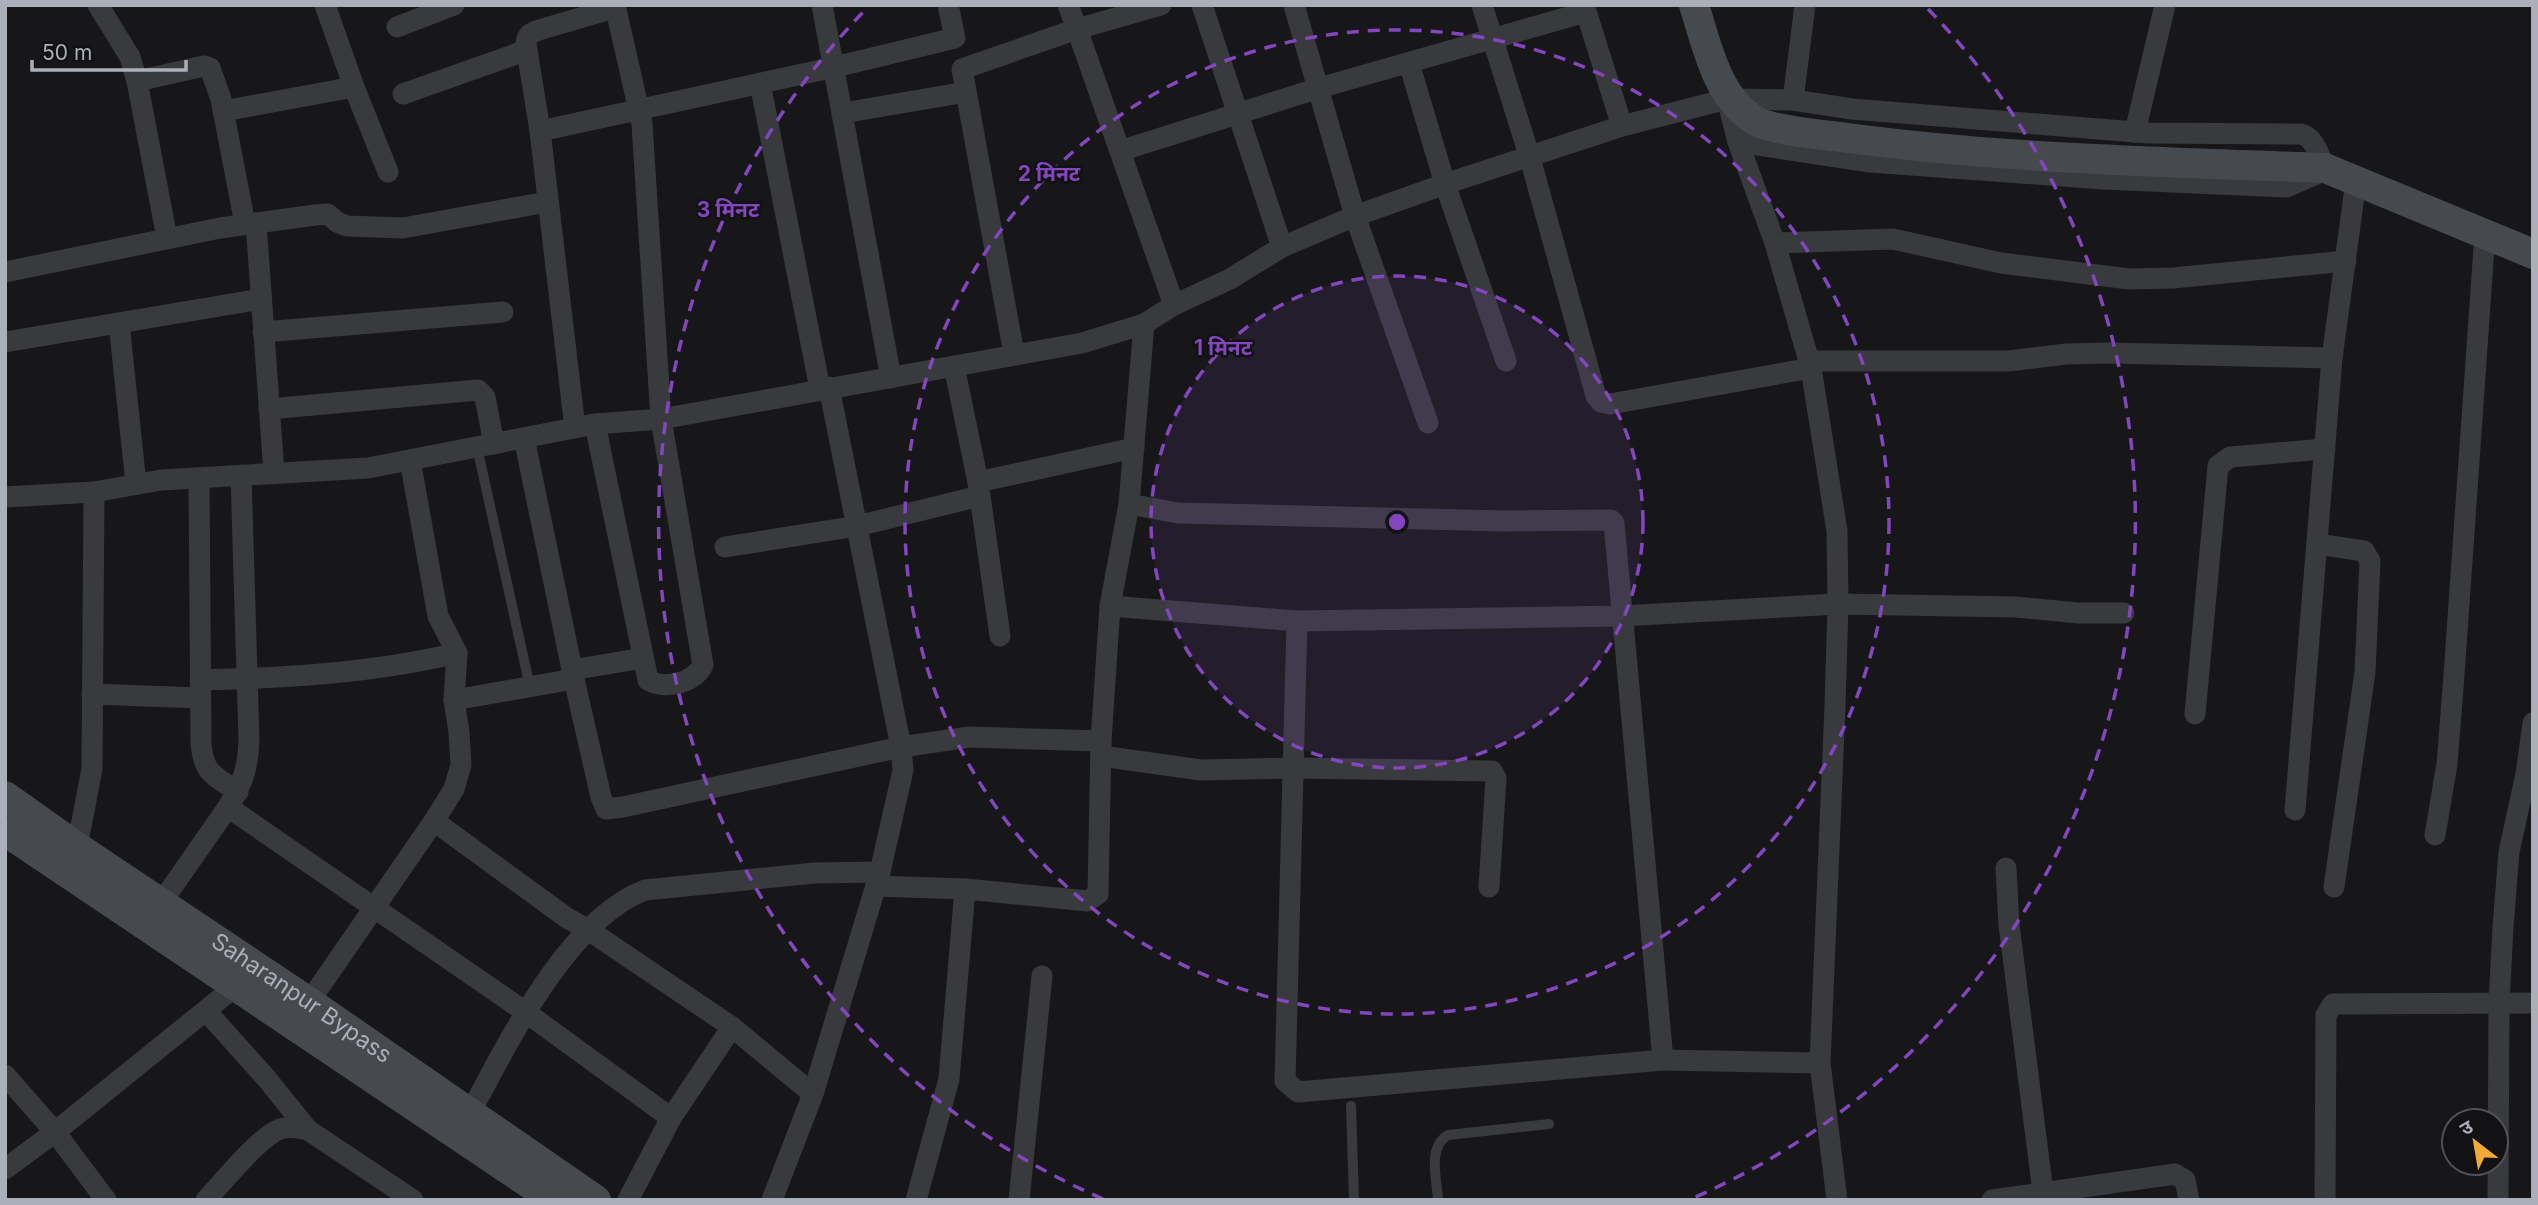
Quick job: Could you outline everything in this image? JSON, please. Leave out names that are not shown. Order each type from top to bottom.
[{"type":"main road","points":[[1694,5],[1710,58],[1725,91],[1755,121],[1794,131],[2000,155],[2327,169],[2533,254]]},
{"type":"main road","name":"Saharanpur Bypass","points":[[5,796],[596,1200]]},
{"type":"main road","points":[[5,831],[554,1200]]},
{"type":"street","points":[[98,5],[130,57],[167,238]]},
{"type":"street","points":[[325,5],[388,172]]},
{"type":"street","points":[[397,27],[454,5]]},
{"type":"street","points":[[822,5],[891,378]]},
{"type":"street","points":[[948,5],[1014,354]]},
{"type":"street","points":[[1068,5],[1174,305]]},
{"type":"street","points":[[962,69],[1077,29],[1161,5]]},
{"type":"street","points":[[1202,5],[1282,247]]},
{"type":"street","points":[[1294,5],[1355,216],[1428,423]]},
{"type":"street","points":[[1482,5],[1530,158],[1596,396],[1601,402],[1610,404],[1810,365],[2009,361],[2066,354],[2109,353],[2332,358]]},
{"type":"street","points":[[1793,100],[1805,5]]},
{"type":"street","points":[[2135,132],[2165,5]]},
{"type":"street","points":[[615,7],[640,108],[661,419],[703,665],[695,677],[686,681],[653,683],[648,680],[585,426],[547,202],[540,131],[527,50],[526,37],[530,33],[615,7]]},
{"type":"street","points":[[1120,151],[1319,88],[1493,39],[1585,9],[1622,126]]},
{"type":"street","points":[[540,131],[955,38]]},
{"type":"street","points":[[403,94],[527,50]]},
{"type":"street","points":[[1409,63],[1445,184],[1506,361]]},
{"type":"street","points":[[137,81],[204,66],[210,68],[250,223],[261,299],[274,473]]},
{"type":"street","points":[[760,83],[824,388],[857,526],[901,747],[902,770],[878,879],[813,1094],[772,1200]]},
{"type":"street","points":[[223,111],[354,87]]},
{"type":"street","points":[[843,113],[966,92]]},
{"type":"street","points":[[5,497],[94,492],[136,484],[199,478],[368,468],[585,426],[661,419],[1082,343],[1144,324],[1174,305],[1230,279],[1282,247],[1355,216],[1622,126],[1727,99],[1793,100],[1852,109],[2135,132],[2301,134],[2312,140],[2327,169],[2287,187],[2182,183],[1870,162],[1738,142]]},
{"type":"street","points":[[1727,99],[1738,142],[1775,243],[1810,365],[1837,531],[1838,604],[1820,1063],[1837,1200]]},
{"type":"street","points":[[2295,810],[2332,358],[2356,181]]},
{"type":"street","points":[[5,272],[250,223],[328,214],[346,226],[403,228],[547,202]]},
{"type":"street","points":[[2435,835],[2447,764],[2485,233]]},
{"type":"street","points":[[1775,243],[1893,239],[2001,263],[2129,279],[2173,278],[2346,261]]},
{"type":"street","points":[[5,342],[261,299]]},
{"type":"street","points":[[263,332],[503,312]]},
{"type":"street","points":[[119,323],[136,484]]},
{"type":"street","points":[[470,1113],[524,1011],[587,929],[627,897],[645,890],[815,873],[1088,901],[1098,894],[1101,748],[1110,606],[1129,505],[1144,324]]},
{"type":"street","points":[[954,366],[979,489],[1000,636]]},
{"type":"street","points":[[269,410],[478,390],[485,397],[485,445]]},
{"type":"street","points":[[524,438],[573,675],[606,809],[901,747],[969,737],[1101,748],[1201,770],[1293,768],[1492,771],[1496,778],[1489,887]]},
{"type":"street","points":[[725,547],[857,526],[979,489],[1134,448]]},
{"type":"street","points":[[2195,714],[2218,466],[2230,457],[2325,449]]},
{"type":"street","points":[[309,1002],[434,821],[454,789],[461,765],[454,700],[457,653],[438,616],[410,460]]},
{"type":"street","points":[[161,903],[233,800],[248,768],[241,475]]},
{"type":"street","points":[[199,478],[203,764],[233,800],[373,908],[524,1011],[671,1118]]},
{"type":"street","points":[[77,847],[92,769],[94,492]]},
{"type":"street","points":[[1129,505],[1178,513],[1492,520],[1607,519],[1614,523],[1663,1060]]},
{"type":"street","points":[[2317,544],[2364,551],[2370,561],[2365,672],[2334,887]]},
{"type":"street","points":[[1110,606],[1297,621],[1621,616],[1838,604],[2016,607],[2078,613],[2124,613]]},
{"type":"street","points":[[1297,621],[1284,1081],[1290,1087],[1298,1092],[1663,1060],[1820,1063]]},
{"type":"street","points":[[92,694],[200,689],[247,678],[351,671],[424,661],[457,653]]},
{"type":"street","points":[[454,700],[530,687],[643,659]]},
{"type":"street","points":[[2498,1200],[2499,1003],[2508,852],[2526,774],[2533,723]]},
{"type":"street","points":[[434,821],[567,918],[732,1027],[813,1094]]},
{"type":"street","points":[[2006,868],[2009,925],[2044,1196]]},
{"type":"street","points":[[916,1200],[949,1079],[965,889]]},
{"type":"street","points":[[1019,1200],[1042,976]]},
{"type":"street","points":[[5,1169],[236,986]]},
{"type":"street","points":[[2325,1200],[2326,1015],[2333,1004],[2533,1003]]},
{"type":"street","points":[[206,1012],[267,1079],[308,1130],[413,1200]]},
{"type":"street","points":[[628,1200],[671,1118],[732,1027]]},
{"type":"street","points":[[5,1075],[55,1132],[106,1200]]},
{"type":"street","points":[[206,1200],[264,1141],[280,1129],[294,1127],[308,1130]]},
{"type":"street","points":[[1992,1200],[2044,1196],[2175,1174],[2185,1180],[2189,1200]]},
{"type":"lane","points":[[485,445],[530,687]]},
{"type":"lane","points":[[1351,1106],[1354,1200]]},
{"type":"lane","points":[[1438,1200],[1435,1153],[1442,1138],[1448,1135],[1549,1124]]}]
